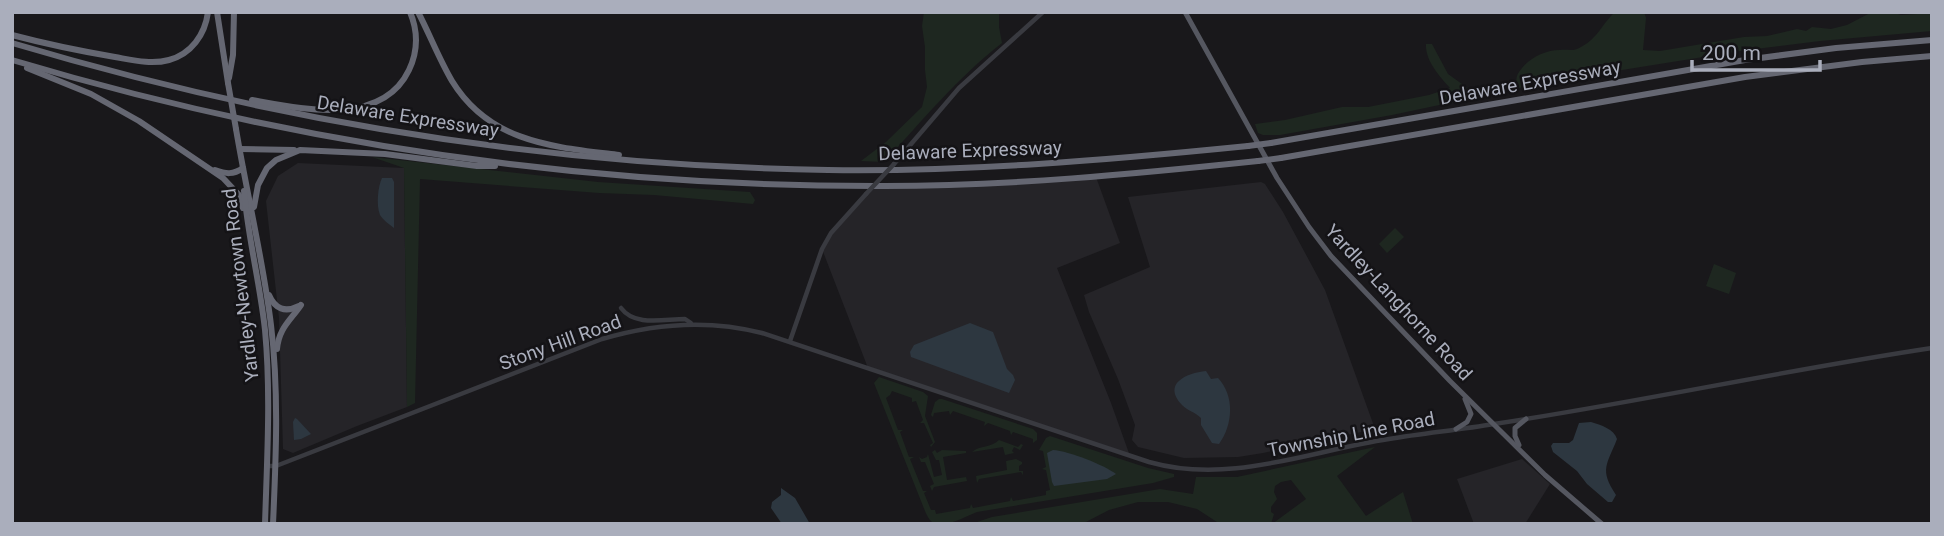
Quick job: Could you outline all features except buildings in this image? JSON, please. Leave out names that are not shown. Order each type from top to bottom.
[{"type":"highway","points":[[12,35],[90,52],[156,62],[180,56],[192,48],[201,35],[208,12]]},
{"type":"highway","name":"Yardley-Newtown Road","points":[[217,12],[243,168],[264,328],[268,393],[265,524]]},
{"type":"highway","points":[[228,83],[233,55],[234,12]]},
{"type":"highway","points":[[198,92],[215,92],[321,110],[353,109],[374,103],[396,88],[412,64],[416,34],[410,12]]},
{"type":"highway","points":[[418,12],[447,72],[464,99],[495,125],[517,136],[543,144],[622,155],[830,170]]},
{"type":"highway","name":"Delaware Expressway","points":[[12,43],[198,92],[343,123],[515,149],[667,163],[830,170],[1032,165],[1248,146],[1745,60],[1836,48],[1932,40]]},
{"type":"highway","name":"Delaware Expressway","points":[[12,61],[166,102],[270,125],[414,151],[526,167],[688,181],[887,186],[1074,179],[1258,161],[1745,76],[1932,56]]},
{"type":"highway","points":[[12,61],[108,103],[139,121],[210,168],[234,190],[250,217]]},
{"type":"highway","points":[[240,149],[384,154],[477,166],[526,167]]},
{"type":"highway","points":[[250,217],[263,173],[275,160],[300,150]]},
{"type":"highway","points":[[210,168],[228,174],[243,168]]},
{"type":"highway","name":"Yardley-Newtown Road","points":[[250,217],[266,290],[275,360],[276,466],[273,524]]},
{"type":"highway","points":[[266,290],[275,306],[283,310],[300,305],[278,335],[276,396]]},
{"type":"main road","name":"Yardley-Langhorne Road","points":[[1185,12],[1273,171],[1309,227],[1345,272],[1545,475],[1602,524]]},
{"type":"main road","points":[[1456,429],[1467,422],[1471,414],[1460,391]]},
{"type":"main road","points":[[1525,454],[1516,440],[1515,432],[1517,425],[1526,419]]},
{"type":"street","points":[[790,341],[822,249],[831,233],[959,88],[1042,12]]},
{"type":"street","points":[[621,308],[632,318],[647,321],[685,319],[692,324]]},
{"type":"street","name":"Stony Hill Road","points":[[268,466],[276,466],[602,339],[651,327],[692,324],[738,327],[790,341]]},
{"type":"street","name":"Township Line Road","points":[[790,341],[1149,462],[1190,470],[1217,471],[1241,469],[1385,439],[1526,419],[1932,348]]},
{"type":"shaded area","points":[[924,12],[999,12],[1002,43],[955,85],[884,162],[861,161],[886,142],[922,107],[927,87],[922,26]]},
{"type":"shaded area","points":[[1615,12],[1644,12],[1646,18],[1643,50],[1660,51],[1744,37],[1767,36],[1797,29],[1806,31],[1812,27],[1831,29],[1847,25],[1872,12],[1901,15],[1932,13],[1932,31],[1747,50],[1518,88],[1517,75],[1530,61],[1549,51],[1581,47],[1592,39]]},
{"type":"shaded area","points":[[1426,44],[1432,44],[1448,74],[1469,89],[1510,82],[1514,90],[1280,135],[1258,133],[1255,124],[1342,107],[1368,107],[1450,88],[1431,62]]},
{"type":"shaded area","points":[[372,157],[598,182],[750,192],[755,200],[753,204],[420,179],[415,403],[407,407],[404,168]]},
{"type":"shaded area","points":[[298,163],[404,168],[407,407],[293,453],[283,449],[279,318],[266,201],[278,176]]},
{"type":"shaded area","points":[[1096,177],[1120,243],[1057,268],[1130,456],[868,368],[822,249],[831,233],[874,186]]},
{"type":"shaded area","points":[[382,178],[392,178],[394,182],[394,228],[383,219],[379,211],[378,196]]},
{"type":"shaded area","points":[[1261,182],[1283,212],[1325,290],[1375,429],[1238,457],[1184,458],[1138,447],[1132,440],[1135,425],[1084,295],[1150,267],[1128,197]]},
{"type":"shaded area","points":[[1395,228],[1404,237],[1387,253],[1379,244]]},
{"type":"shaded area","points":[[1714,264],[1736,273],[1729,294],[1706,286]]},
{"type":"shaded area","points":[[970,323],[993,332],[1007,369],[1015,380],[1009,393],[911,357],[910,352],[914,345]]},
{"type":"shaded area","points":[[1206,371],[1211,379],[1218,378],[1229,402],[1229,420],[1219,444],[1212,443],[1201,425],[1201,418],[1182,405],[1174,391],[1184,377]]},
{"type":"shaded area","points":[[879,377],[928,396],[925,416],[935,442],[931,447],[933,443],[924,423],[920,423],[923,420],[916,401],[912,402],[912,398],[892,391],[886,398],[898,430],[903,430],[900,432],[909,457],[914,457],[910,459],[923,491],[927,491],[924,493],[931,510],[935,510],[936,514],[970,508],[971,504],[973,508],[1010,501],[1011,497],[1013,501],[1046,495],[1046,491],[1050,490],[1046,470],[1042,469],[1046,467],[1043,451],[1039,450],[1050,436],[1174,474],[1174,477],[1153,483],[977,512],[948,523],[937,524],[931,521],[926,512],[874,383]]},
{"type":"shaded area","points":[[939,399],[1033,429],[1037,433],[1037,440],[1033,443],[1033,439],[1013,432],[1011,435],[1010,431],[988,423],[984,426],[985,422],[953,411],[950,415],[949,411],[934,413],[933,417],[931,415],[935,402]]},
{"type":"shaded area","points":[[295,418],[297,419],[311,434],[294,440]]},
{"type":"shaded area","points":[[1591,422],[1610,430],[1617,439],[1606,467],[1608,479],[1616,495],[1612,502],[1608,502],[1587,484],[1577,471],[1553,452],[1551,446],[1553,443],[1569,443],[1573,440],[1579,423]]},
{"type":"shaded area","points":[[999,440],[1018,447],[1023,445],[1020,450],[1014,447],[1014,453],[1005,455],[1003,447],[972,452],[993,444]]},
{"type":"shaded area","points":[[1375,447],[1337,476],[1366,516],[1403,492],[1413,524],[1272,524],[1306,499],[1291,480],[1275,486],[1277,499],[1271,507],[1274,514],[1271,524],[1220,524],[1197,509],[1168,502],[1138,502],[1109,510],[1082,524],[971,524],[992,517],[1160,489],[1193,494],[1196,477],[1237,477]]},
{"type":"shaded area","points":[[935,450],[937,453],[942,450],[966,451],[943,457],[947,480],[966,477],[967,481],[934,487],[932,491],[930,486],[934,484],[925,462],[921,462],[919,457],[922,459],[928,454],[934,477],[942,475],[939,460],[936,460],[932,452]]},
{"type":"shaded area","points":[[1053,450],[1086,459],[1116,474],[1107,479],[1054,486],[1047,453]]},
{"type":"shaded area","points":[[1016,459],[1022,462],[1019,471],[1023,471],[1023,475],[1021,472],[979,479],[977,483],[976,476],[1007,470],[1006,461]]},
{"type":"shaded area","points":[[1522,459],[1550,484],[1525,524],[1474,524],[1457,479]]},
{"type":"shaded area","points":[[781,488],[795,498],[810,524],[782,524],[771,508],[772,502],[781,495]]}]
